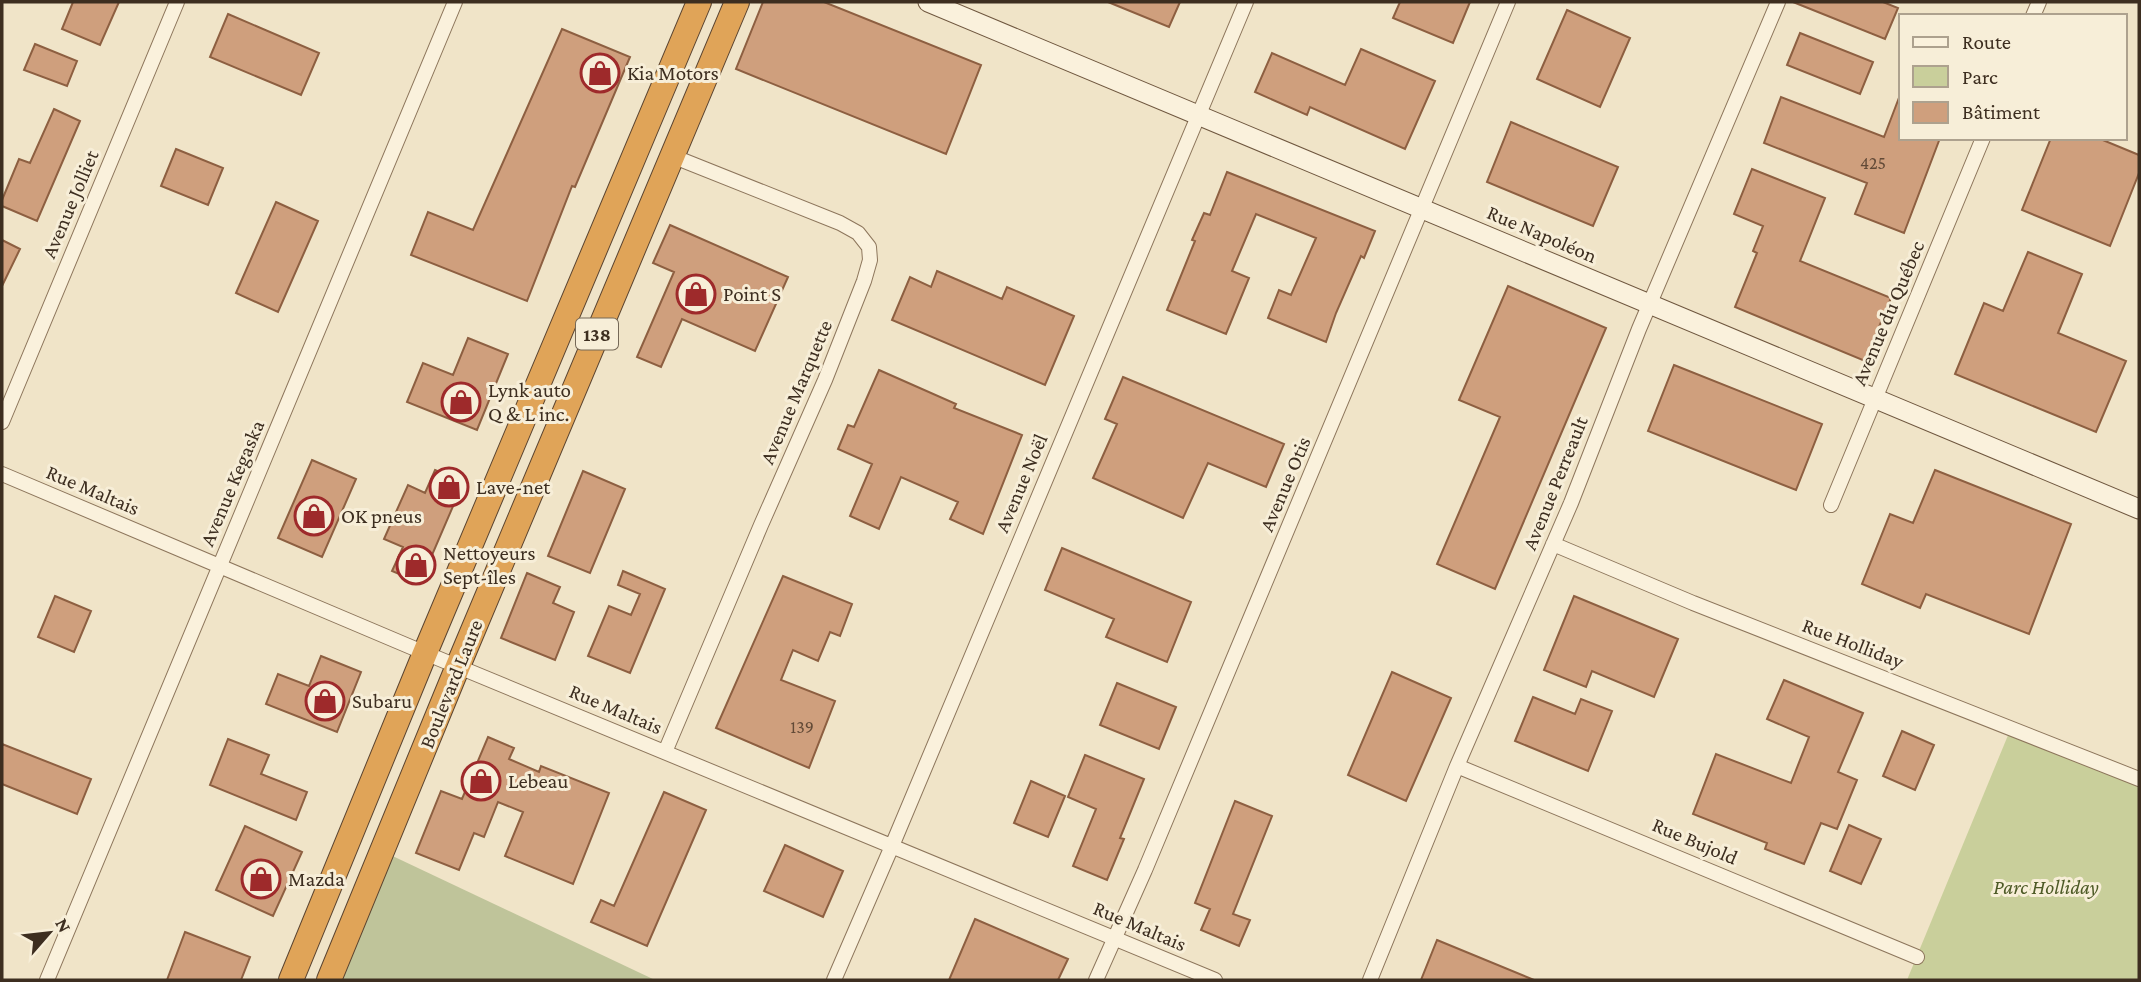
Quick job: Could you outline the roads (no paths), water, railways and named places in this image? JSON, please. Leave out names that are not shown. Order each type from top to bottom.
[{"type":"highway","name":"Boulevard Laure","points":[[291,980],[425,653],[699,2]]},
{"type":"highway","name":"Boulevard Laure","points":[[329,980],[737,2]]},
{"type":"street","name":"Avenue Jolliet","points":[[2,422],[177,2]]},
{"type":"street","name":"Avenue Kegaska","points":[[47,980],[455,2]]},
{"type":"street","name":"Rue Napoléon","points":[[928,2],[2139,509]]},
{"type":"street","name":"Avenue Noël","points":[[834,980],[1245,2]]},
{"type":"street","name":"Avenue Otis","points":[[1096,980],[1146,870],[1508,2]]},
{"type":"street","name":"Avenue Perreault","points":[[1370,980],[1457,765],[1571,503],[1639,330],[1778,2]]},
{"type":"street","name":"Avenue du Québec","points":[[1831,505],[1982,140]]},
{"type":"street","name":"Avenue Marquette","points":[[665,752],[825,380],[858,300],[870,260],[869,247],[858,233],[840,223],[672,156]]},
{"type":"street","name":"Rue Maltais","points":[[2,474],[425,653],[1215,980]]},
{"type":"street","name":"Rue Holliday","points":[[1553,544],[1693,603],[2139,779]]},
{"type":"street","name":"Rue Bujold","points":[[1457,765],[1917,957]]},
{"type":"place","name":"Kia Motors","points":[[600,73]]},
{"type":"place","name":"Point S","points":[[696,294]]},
{"type":"place","name":"Lynk auto Q & L inc.","points":[[461,402]]},
{"type":"place","name":"Lave-net","points":[[449,487]]},
{"type":"place","name":"OK pneus","points":[[314,516]]},
{"type":"place","name":"Nettoyeurs Sept-îles","points":[[416,565]]},
{"type":"place","name":"Subaru","points":[[325,701]]},
{"type":"place","name":"Lebeau","points":[[481,781]]},
{"type":"place","name":"Mazda","points":[[261,879]]},
{"type":"park label","name":"Parc Holliday","points":[[2046,887]]}]
